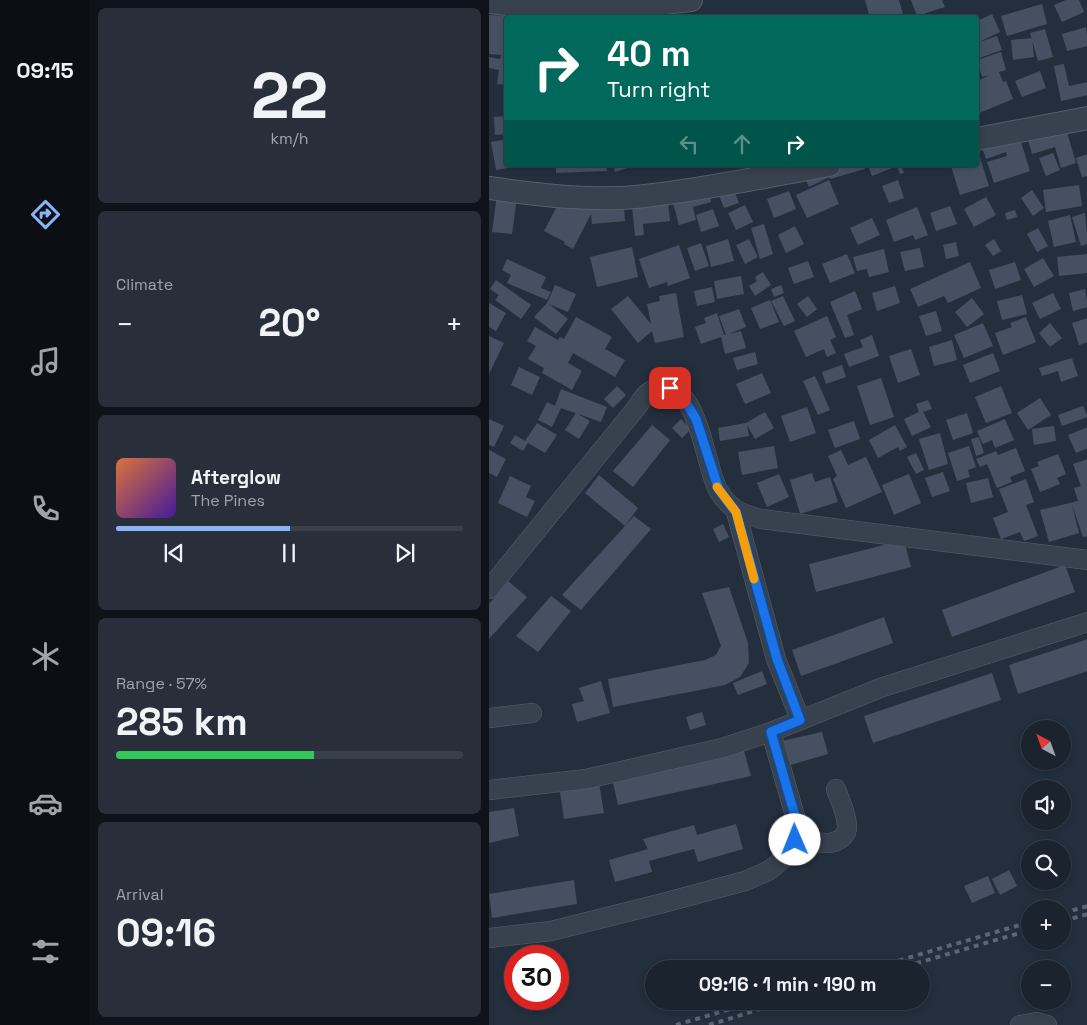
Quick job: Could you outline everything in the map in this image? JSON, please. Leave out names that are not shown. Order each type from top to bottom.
[{"type":"street","points":[[489,2],[551,9],[601,10],[691,0]]},
{"type":"street","points":[[979,139],[1087,118]]},
{"type":"street","points":[[489,188],[578,197],[643,196],[817,167]]},
{"type":"street","points":[[489,589],[637,407],[646,393],[656,387],[670,388],[682,396],[696,419],[719,490],[736,512],[777,659],[800,720]]},
{"type":"street","points":[[736,512],[770,520],[1087,560]]},
{"type":"street","points":[[489,790],[586,779],[722,748],[771,732],[883,687],[1087,622]]},
{"type":"street","points":[[489,718],[532,713]]},
{"type":"street","points":[[489,938],[551,931],[745,880],[770,870],[784,858],[795,840],[797,823],[771,732]]},
{"type":"street","points":[[797,823],[814,840],[824,843],[837,842],[843,837],[847,829],[846,818],[837,789]]},
{"type":"street","points":[[1020,1025],[1037,1022],[1047,1025]]},
{"type":"building","points":[[865,0],[899,0],[903,15],[869,15]]},
{"type":"building","points":[[911,0],[942,0],[945,7],[920,15],[917,15]]},
{"type":"building","points":[[1066,0],[1079,0],[1084,12],[1062,22],[1054,5]]},
{"type":"building","points":[[1042,4],[1047,24],[1007,36],[1001,16]]},
{"type":"building","points":[[992,14],[1000,32],[979,42],[979,20]]},
{"type":"building","points":[[489,15],[504,16],[504,85],[497,84],[499,70],[489,68],[489,57],[500,59],[501,55],[489,54]]},
{"type":"building","points":[[1086,27],[1088,46],[1067,51],[1062,34]]},
{"type":"building","points":[[1045,29],[1053,57],[1038,61],[1030,33]]},
{"type":"building","points":[[997,36],[1002,50],[979,58],[979,42]]},
{"type":"building","points":[[1032,38],[1034,57],[1013,60],[1011,40]]},
{"type":"building","points":[[1001,52],[1006,70],[999,72],[1003,82],[1006,81],[1013,99],[979,113],[979,80],[990,75],[982,77],[979,59]]},
{"type":"building","points":[[1064,64],[1069,86],[1088,82],[1088,95],[1061,101],[1054,66]]},
{"type":"building","points":[[1040,71],[1046,88],[1022,97],[1015,81]]},
{"type":"building","points":[[504,116],[504,134],[495,135],[494,117]]},
{"type":"building","points":[[1064,122],[1076,163],[1061,168],[1055,147],[1032,154],[1026,133]]},
{"type":"building","points":[[1017,129],[1030,171],[994,183],[987,162],[1007,156],[1006,152],[986,159],[979,138],[979,132]]},
{"type":"building","points":[[504,140],[504,167],[512,167],[496,170],[491,142]]},
{"type":"building","points":[[1053,153],[1060,170],[1046,176],[1039,158]]},
{"type":"building","points":[[979,154],[989,186],[960,195],[951,167],[979,167]]},
{"type":"building","points":[[1088,154],[1088,176],[1082,177],[1076,158]]},
{"type":"building","points":[[556,167],[606,167],[607,171],[556,173]]},
{"type":"building","points":[[614,167],[631,167],[615,172]]},
{"type":"building","points":[[824,167],[829,177],[809,187],[801,169]]},
{"type":"building","points":[[827,167],[864,167],[865,169],[830,179]]},
{"type":"building","points":[[869,167],[894,167],[872,176]]},
{"type":"building","points":[[897,167],[902,167],[904,173],[900,174]]},
{"type":"building","points":[[829,180],[839,204],[807,218],[796,195]]},
{"type":"building","points":[[898,180],[904,198],[889,203],[882,186]]},
{"type":"building","points":[[731,182],[739,203],[724,208],[716,188]]},
{"type":"building","points":[[1079,185],[1082,206],[1046,212],[1043,190]]},
{"type":"building","points":[[498,188],[518,190],[512,234],[492,232]]},
{"type":"building","points":[[566,189],[623,194],[625,221],[592,224],[591,214],[573,249],[564,244],[565,242],[544,231]]},
{"type":"building","points":[[1032,190],[1044,208],[1033,216],[1021,198]]},
{"type":"building","points":[[789,191],[796,209],[774,218],[767,199]]},
{"type":"building","points":[[667,193],[670,221],[643,224],[644,235],[635,236],[631,197]]},
{"type":"building","points":[[709,193],[711,202],[693,207],[696,220],[679,225],[673,203]]},
{"type":"building","points":[[986,197],[996,215],[974,227],[964,209]]},
{"type":"building","points":[[745,205],[753,222],[736,230],[728,213]]},
{"type":"building","points":[[950,206],[957,224],[936,231],[930,213]]},
{"type":"building","points":[[917,207],[928,235],[915,240],[913,235],[894,242],[886,220]]},
{"type":"building","points":[[713,209],[719,226],[701,232],[696,215]]},
{"type":"building","points":[[1015,210],[1017,217],[1007,220],[1005,213]]},
{"type":"building","points":[[1085,213],[1088,244],[1081,246],[1072,217]]},
{"type":"building","points":[[1070,215],[1076,242],[1054,247],[1048,221]]},
{"type":"building","points":[[872,218],[880,235],[858,245],[850,228]]},
{"type":"building","points":[[764,224],[773,254],[760,259],[751,228]]},
{"type":"building","points":[[795,226],[804,244],[786,253],[778,235]]},
{"type":"building","points":[[1038,228],[1048,246],[1037,252],[1027,234]]},
{"type":"building","points":[[728,239],[734,261],[711,267],[706,246]]},
{"type":"building","points":[[749,239],[758,257],[745,264],[736,245]]},
{"type":"building","points":[[994,239],[1001,251],[993,256],[985,245]]},
{"type":"building","points":[[956,242],[959,256],[946,259],[943,245]]},
{"type":"building","points":[[701,243],[709,266],[695,271],[687,248]]},
{"type":"building","points":[[679,245],[690,278],[668,286],[667,282],[649,288],[639,259]]},
{"type":"building","points":[[632,247],[638,277],[597,287],[590,257]]},
{"type":"building","points":[[920,248],[924,267],[905,271],[900,252]]},
{"type":"building","points":[[884,249],[889,272],[869,277],[867,269],[857,271],[853,257]]},
{"type":"building","points":[[847,254],[855,273],[830,283],[822,264]]},
{"type":"building","points":[[1088,254],[1088,273],[1059,276],[1057,257]]},
{"type":"building","points":[[1043,258],[1054,276],[1034,287],[1024,269]]},
{"type":"building","points":[[507,259],[546,277],[541,288],[551,292],[547,300],[507,283],[511,275],[502,270]]},
{"type":"building","points":[[808,261],[814,277],[794,284],[788,268]]},
{"type":"building","points":[[970,262],[981,288],[948,303],[944,296],[918,307],[910,289]]},
{"type":"building","points":[[1015,262],[1021,280],[995,289],[989,270]]},
{"type":"building","points":[[763,272],[771,285],[755,296],[749,286],[757,281],[755,277]]},
{"type":"building","points":[[741,276],[744,294],[717,299],[714,281]]},
{"type":"building","points":[[496,280],[531,305],[521,319],[495,300],[499,295],[490,289]]},
{"type":"building","points":[[555,285],[576,294],[568,312],[549,304],[568,319],[556,334],[534,317],[547,303]]},
{"type":"building","points":[[781,285],[784,293],[774,297],[771,289]]},
{"type":"building","points":[[895,286],[900,303],[877,311],[872,293]]},
{"type":"building","points":[[712,287],[715,302],[697,306],[694,291]]},
{"type":"building","points":[[1085,289],[1088,307],[1073,311],[1069,293]]},
{"type":"building","points":[[855,291],[862,309],[847,315],[854,335],[845,338],[830,302]]},
{"type":"building","points":[[676,293],[684,337],[655,343],[652,331],[638,343],[611,309],[628,296],[651,324],[647,304],[660,301],[659,296]]},
{"type":"building","points":[[1053,293],[1061,309],[1040,319],[1032,303]]},
{"type":"building","points":[[1022,295],[1027,314],[1002,320],[997,301]]},
{"type":"building","points":[[783,296],[795,321],[784,326],[771,301]]},
{"type":"building","points":[[808,296],[817,309],[807,317],[797,304]]},
{"type":"building","points":[[972,298],[984,314],[967,327],[955,312]]},
{"type":"building","points":[[770,300],[779,322],[760,329],[751,308]]},
{"type":"building","points":[[489,303],[506,313],[496,331],[489,327]]},
{"type":"building","points":[[739,309],[746,327],[726,335],[719,316]]},
{"type":"building","points":[[936,311],[942,331],[926,336],[919,316]]},
{"type":"building","points":[[717,313],[724,335],[741,331],[746,348],[725,354],[721,337],[701,344],[695,327],[706,323],[704,318]]},
{"type":"building","points":[[827,316],[836,337],[830,340],[836,353],[827,357],[824,349],[806,357],[794,331]]},
{"type":"building","points":[[576,317],[612,337],[605,349],[625,360],[615,377],[573,353],[568,363],[582,371],[572,390],[542,373],[544,368],[528,359],[536,346],[527,341],[535,327],[558,340],[560,337],[564,339]]},
{"type":"building","points":[[1026,317],[1036,342],[1003,355],[995,333],[1012,327],[1010,323]]},
{"type":"building","points":[[1088,318],[1088,342],[1079,345],[1072,323]]},
{"type":"building","points":[[983,323],[993,346],[964,358],[954,335]]},
{"type":"building","points":[[1050,323],[1062,338],[1050,347],[1039,333]]},
{"type":"building","points":[[872,335],[879,356],[849,367],[844,354],[863,347],[860,340]]},
{"type":"building","points":[[489,336],[504,343],[489,374]]},
{"type":"building","points":[[952,340],[957,360],[934,366],[929,347]]},
{"type":"building","points":[[911,349],[920,375],[898,383],[889,356]]},
{"type":"building","points":[[755,352],[758,364],[737,370],[733,358]]},
{"type":"building","points":[[993,353],[1000,371],[970,383],[963,365]]},
{"type":"building","points":[[1072,358],[1078,376],[1061,382],[1058,371],[1042,376],[1039,368]]},
{"type":"building","points":[[842,365],[846,377],[826,384],[822,372]]},
{"type":"building","points":[[519,367],[540,377],[532,395],[511,385]]},
{"type":"building","points":[[762,373],[771,393],[745,404],[736,384]]},
{"type":"building","points":[[815,376],[830,410],[818,415],[803,381]]},
{"type":"building","points":[[881,378],[894,417],[870,425],[857,386]]},
{"type":"building","points":[[617,386],[626,395],[613,408],[604,399]]},
{"type":"building","points":[[1001,386],[1012,413],[986,423],[975,397]]},
{"type":"building","points":[[561,389],[607,407],[601,422],[561,408],[552,427],[538,420],[547,402],[555,406]]},
{"type":"building","points":[[1040,398],[1051,415],[1028,430],[1017,413]]},
{"type":"building","points":[[928,400],[932,409],[923,412],[931,427],[912,436],[904,419],[919,412],[916,404]]},
{"type":"building","points":[[1083,406],[1088,417],[1062,426],[1058,415]]},
{"type":"building","points":[[807,407],[816,433],[790,442],[781,416]]},
{"type":"building","points":[[765,412],[774,428],[755,439],[747,425],[749,436],[720,441],[718,428],[746,423]]},
{"type":"building","points":[[576,413],[590,421],[579,439],[565,430]]},
{"type":"building","points":[[967,413],[973,433],[953,440],[946,420]]},
{"type":"building","points":[[489,419],[504,426],[494,447],[489,445]]},
{"type":"building","points":[[681,419],[691,429],[682,438],[672,428]]},
{"type":"building","points":[[1005,419],[1014,440],[995,448],[992,440],[983,444],[977,431]]},
{"type":"building","points":[[854,421],[860,439],[835,448],[828,430]]},
{"type":"building","points":[[537,423],[557,435],[545,453],[528,443],[523,451],[510,443],[515,435],[525,441]]},
{"type":"building","points":[[652,425],[670,440],[633,487],[613,471]]},
{"type":"building","points":[[895,425],[907,447],[900,451],[898,447],[878,458],[869,440]]},
{"type":"building","points":[[1054,426],[1056,441],[1034,445],[1032,429]]},
{"type":"building","points":[[1088,427],[1088,448],[1076,453],[1068,435]]},
{"type":"building","points":[[940,433],[948,464],[929,470],[919,439]]},
{"type":"building","points":[[979,437],[984,453],[976,456],[971,439]]},
{"type":"building","points":[[774,446],[778,468],[742,475],[738,452]]},
{"type":"building","points":[[969,446],[976,467],[968,470],[970,477],[957,481],[948,453]]},
{"type":"building","points":[[1016,448],[1025,471],[1010,477],[1012,482],[997,488],[987,464],[980,467],[976,459],[996,451],[998,455]]},
{"type":"building","points":[[489,450],[506,459],[497,477],[489,473]]},
{"type":"building","points":[[841,450],[848,465],[866,457],[882,492],[846,508],[833,479],[837,476],[828,456]]},
{"type":"building","points":[[916,453],[924,470],[916,474],[907,457]]},
{"type":"building","points":[[1058,454],[1066,474],[1057,478],[1060,484],[1040,492],[1031,469],[1039,466],[1037,462]]},
{"type":"building","points":[[1088,459],[1088,536],[1083,537],[1072,505],[1079,533],[1049,542],[1040,510],[1078,501],[1074,488],[1081,486],[1073,464]]},
{"type":"building","points":[[943,472],[950,491],[932,497],[925,478]]},
{"type":"building","points":[[812,473],[815,482],[830,477],[838,502],[800,514],[790,480]]},
{"type":"building","points":[[779,474],[789,497],[767,507],[757,483]]},
{"type":"building","points":[[909,474],[921,503],[894,515],[882,485]]},
{"type":"building","points":[[599,475],[638,508],[625,526],[585,493]]},
{"type":"building","points":[[510,476],[531,486],[526,497],[535,501],[527,517],[498,503]]},
{"type":"building","points":[[988,478],[993,497],[971,503],[966,483]]},
{"type":"building","points":[[1026,479],[1034,502],[1026,505],[1038,536],[1024,541],[1020,532],[1001,539],[993,518],[1008,512],[999,489]]},
{"type":"building","points":[[634,516],[651,529],[581,610],[562,595]]},
{"type":"building","points":[[723,524],[729,537],[719,542],[713,529]]},
{"type":"building","points":[[904,540],[911,567],[816,592],[809,564]]},
{"type":"building","points":[[1065,565],[1075,592],[952,637],[942,610]]},
{"type":"building","points":[[508,581],[527,597],[489,639],[489,604]]},
{"type":"building","points":[[729,587],[748,643],[749,663],[740,677],[725,685],[613,707],[608,679],[705,660],[716,655],[721,646],[702,593]]},
{"type":"building","points":[[551,596],[571,611],[538,652],[516,636]]},
{"type":"building","points":[[884,617],[893,643],[801,676],[792,650]]},
{"type":"building","points":[[1088,639],[1088,671],[1018,694],[1009,665]]},
{"type":"building","points":[[762,671],[767,684],[738,695],[733,683]]},
{"type":"building","points":[[992,673],[1001,700],[873,743],[864,716]]},
{"type":"building","points":[[601,681],[610,713],[577,722],[572,704],[584,701],[579,688]]},
{"type":"building","points":[[702,712],[706,725],[690,730],[686,717]]},
{"type":"building","points":[[822,732],[828,754],[787,766],[782,741]]},
{"type":"building","points":[[744,751],[751,776],[618,805],[613,783],[700,760]]},
{"type":"building","points":[[599,783],[604,813],[564,819],[560,792]]},
{"type":"building","points":[[514,808],[519,836],[489,843],[489,812]]},
{"type":"building","points":[[736,824],[743,849],[698,862],[694,849],[649,861],[652,872],[615,882],[609,860],[648,849],[643,839],[694,825],[697,835]]},
{"type":"building","points":[[1009,870],[1017,886],[1000,895],[992,879]]},
{"type":"building","points":[[988,876],[995,893],[972,903],[964,886]]},
{"type":"building","points":[[574,880],[577,904],[492,918],[489,894]]},
{"type":"railway","points":[[1071,911],[1088,906]]},
{"type":"railway","points":[[1071,919],[1088,914]]},
{"type":"railway","points":[[901,960],[1021,925]]},
{"type":"railway","points":[[928,960],[1021,933]]},
{"type":"railway","points":[[676,1025],[727,1010]]},
{"type":"railway","points":[[709,1025],[757,1010]]},
{"type":"slow traffic","points":[[717,487],[736,512],[754,579]]},
{"type":"route","points":[[670,388],[682,396],[696,419],[712,475],[719,490],[736,512],[777,659],[800,720],[771,732],[797,823],[795,840]]}]
